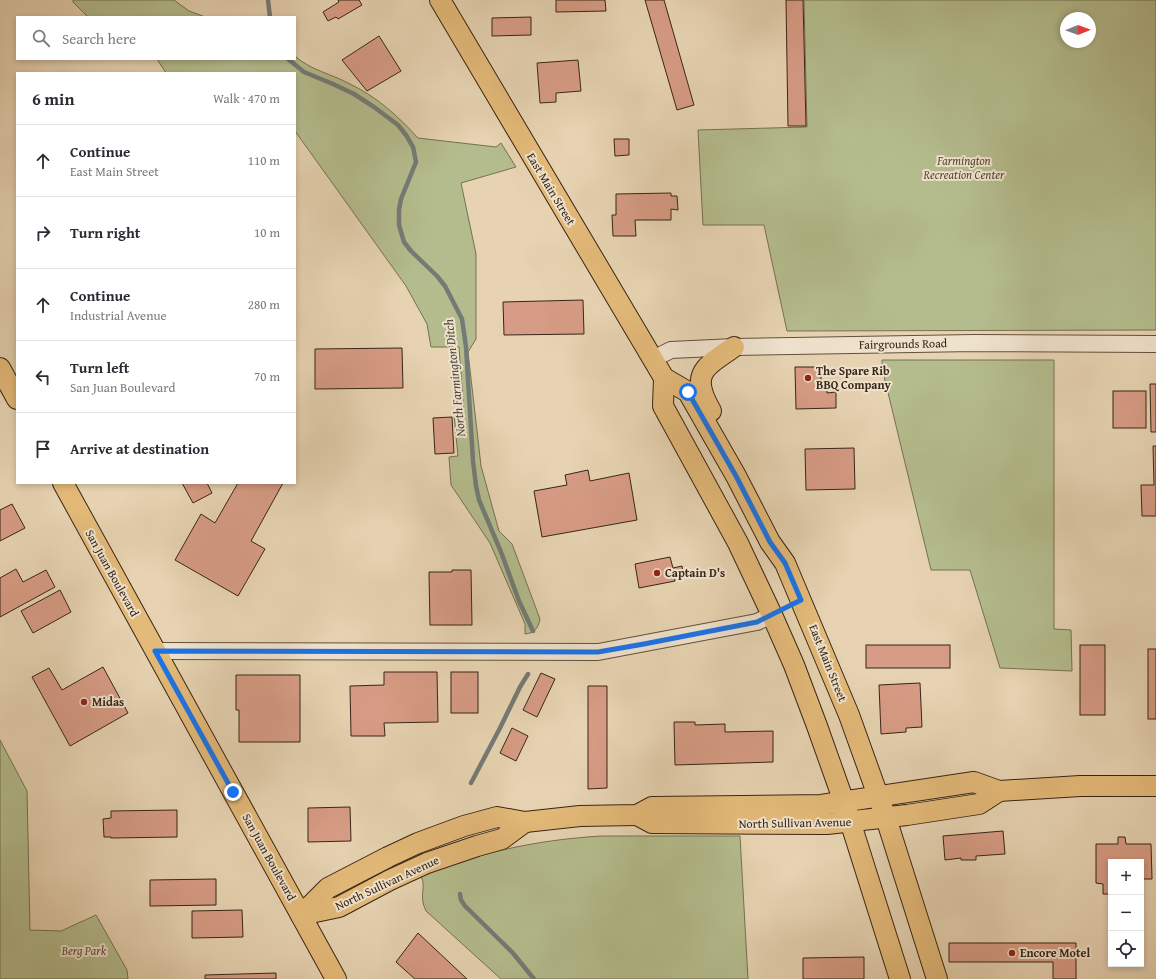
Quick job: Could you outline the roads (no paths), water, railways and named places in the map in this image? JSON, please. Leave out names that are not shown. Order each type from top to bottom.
[{"type":"main road","name":"East Main Street","points":[[440,0],[664,378],[688,392],[736,476],[770,542],[785,563],[849,715],[879,797],[932,978]]},
{"type":"main road","points":[[734,347],[711,362],[704,370],[701,376],[701,390],[704,399],[744,468],[778,535],[785,563]]},
{"type":"main road","points":[[0,368],[16,397]]},
{"type":"main road","points":[[664,378],[663,406],[738,543],[794,665],[844,802],[900,979]]},
{"type":"main road","name":"San Juan Boulevard","points":[[64,484],[336,979]]},
{"type":"main road","points":[[772,615],[801,600]]},
{"type":"main road","name":"North Sullivan Avenue","points":[[301,915],[328,888],[388,857],[418,843],[464,826],[497,817],[525,822],[580,816],[637,815],[652,807],[821,805],[974,782],[998,791],[1080,786],[1156,786]]},
{"type":"main road","name":"North Sullivan Avenue","points":[[637,815],[652,823],[820,824],[886,818],[979,804],[998,791]]},
{"type":"street","name":"Fairgrounds Road","points":[[653,359],[671,350],[734,347],[974,343],[1156,344]]},
{"type":"street","points":[[155,651],[598,652],[757,622],[772,615]]},
{"type":"waterway","name":"North Farmington Ditch","points":[[268,0],[270,16]]},
{"type":"waterway","name":"North Farmington Ditch","points":[[289,60],[304,72],[354,94],[374,107],[398,125],[413,147],[416,162],[401,199],[399,225],[404,242],[445,286],[462,319],[466,347],[473,461],[479,500],[501,552],[519,601],[533,631]]},
{"type":"waterway","name":"North Farmington Ditch","points":[[471,783],[528,674]]},
{"type":"waterway","name":"North Farmington Ditch","points":[[460,894],[461,900],[465,906],[512,952],[534,979]]},
{"type":"place","name":"The Spare Rib BBQ Company","points":[[808,378]]},
{"type":"place","name":"Captain D's","points":[[657,573]]},
{"type":"place","name":"Midas","points":[[84,702]]},
{"type":"place","name":"Encore Motel","points":[[1012,953]]},
{"type":"park label","name":"Farmington Recreation Center","points":[[964,168]]},
{"type":"park label","name":"Berg Park","points":[[84,951]]}]
